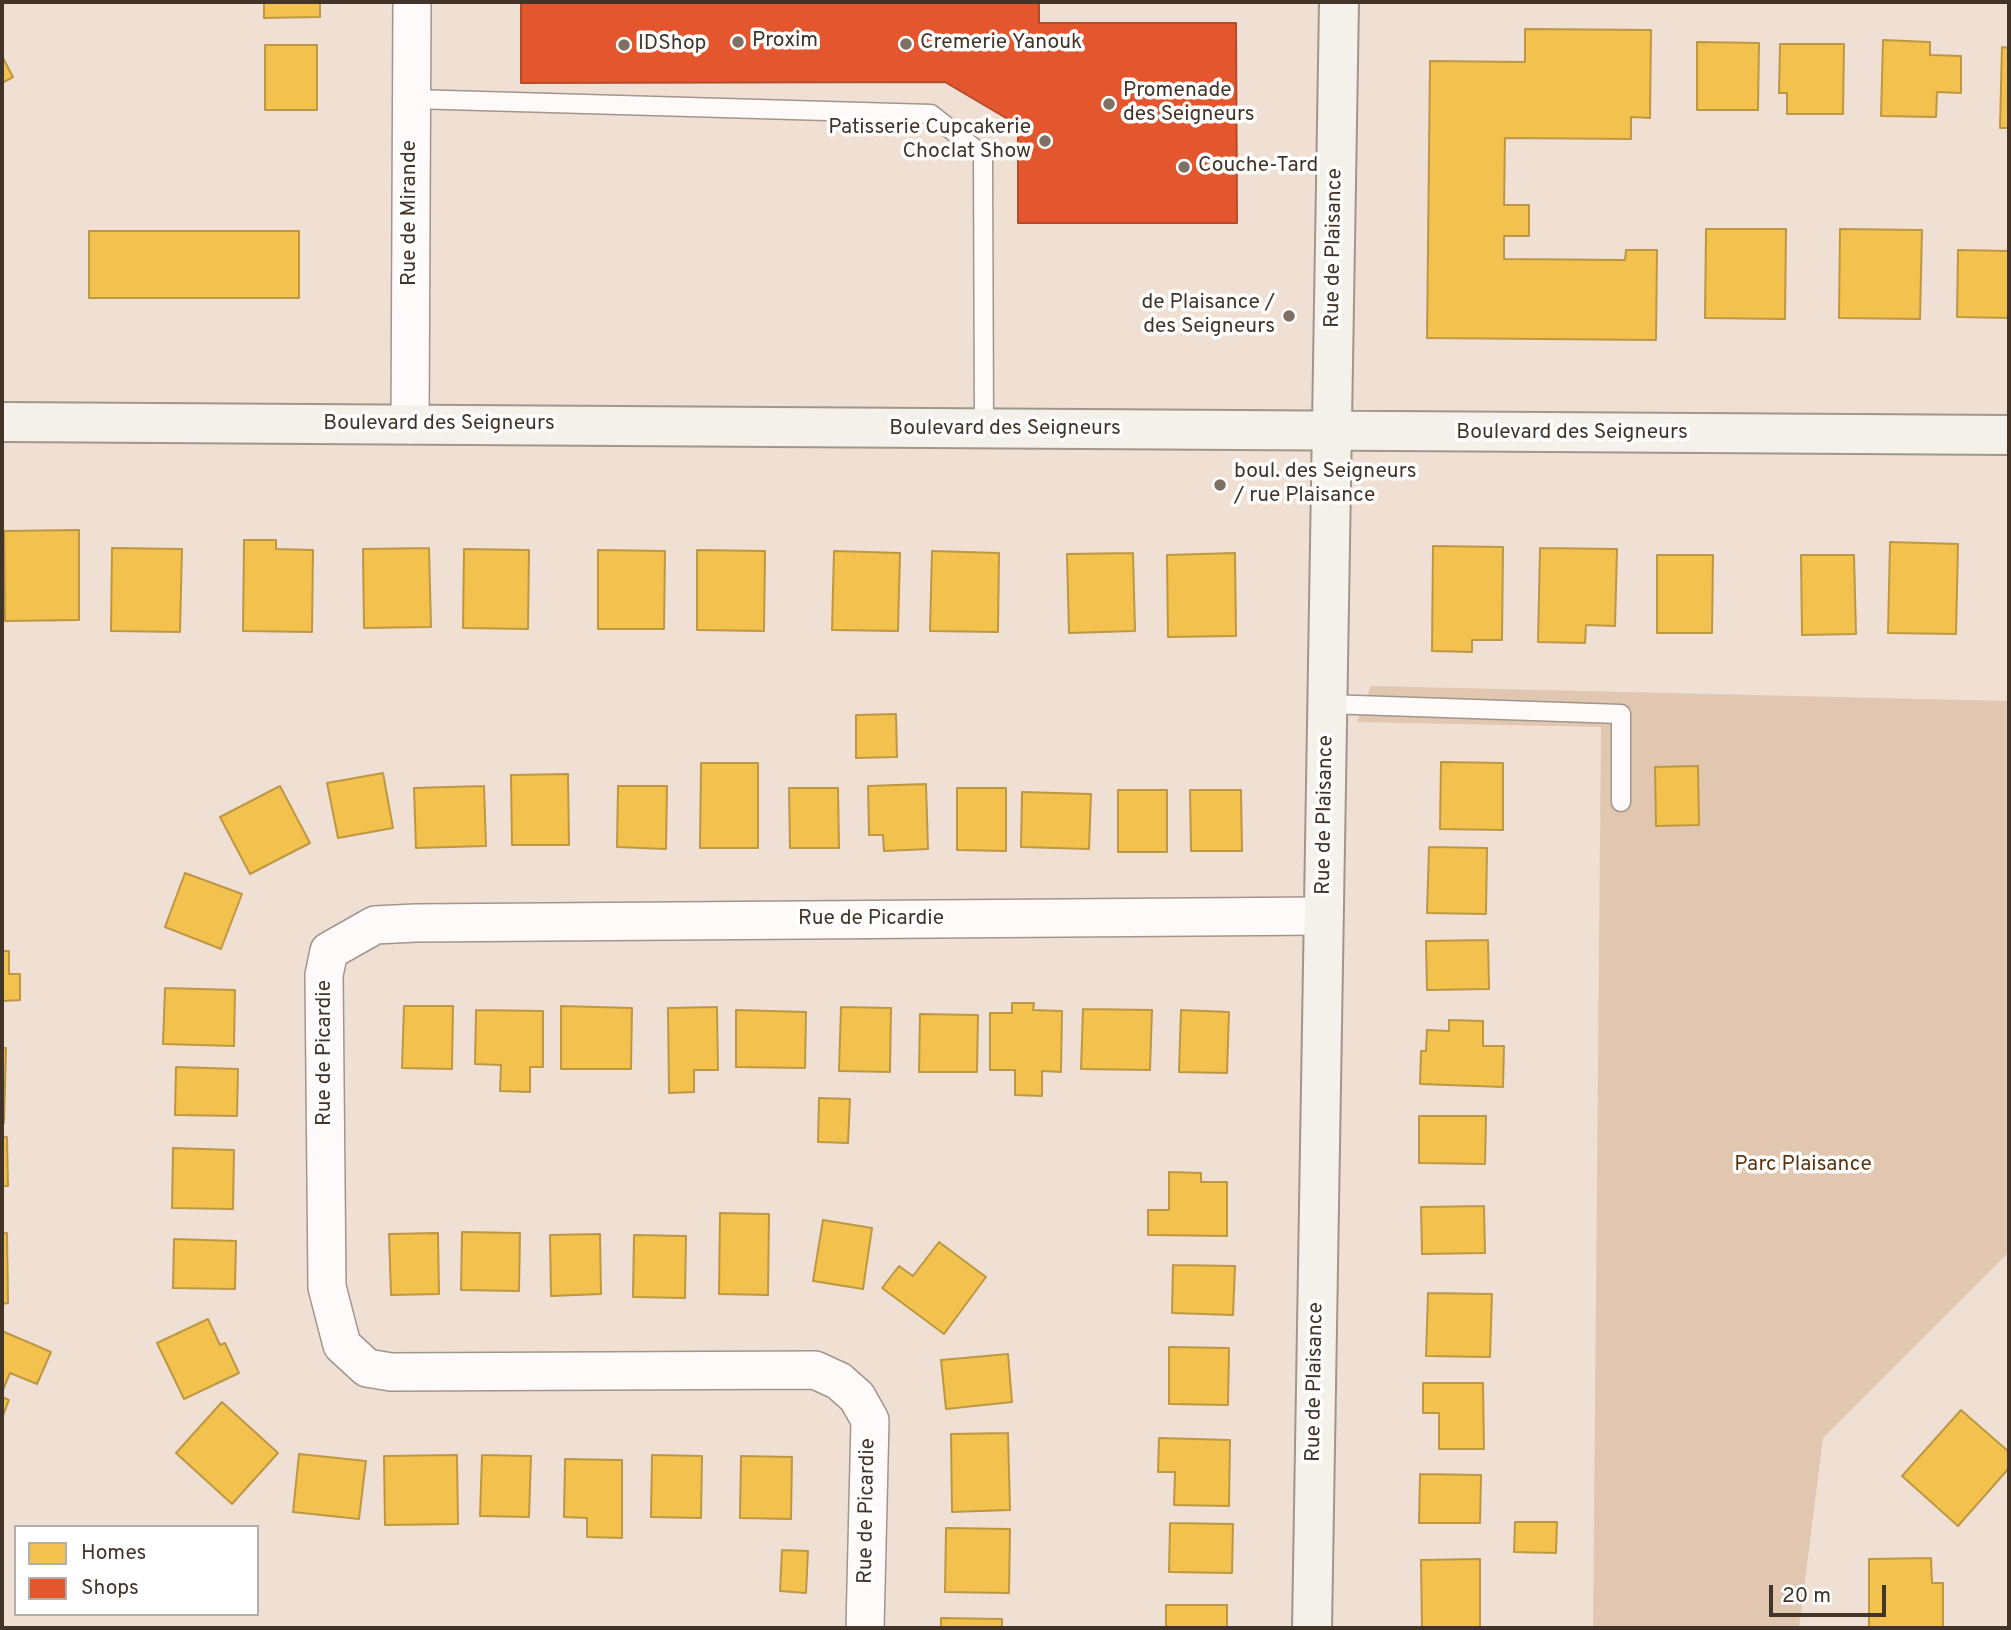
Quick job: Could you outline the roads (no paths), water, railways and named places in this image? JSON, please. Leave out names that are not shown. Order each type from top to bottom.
[{"type":"street","name":"Rue de Mirande","points":[[410,425],[412,2]]},
{"type":"street","name":"Rue de Plaisance","points":[[1312,1628],[1339,2]]},
{"type":"street","name":"Boulevard des Seigneurs","points":[[2,422],[1332,433],[2009,435]]},
{"type":"street","name":"Rue de Picardie","points":[[865,1628],[870,1420],[858,1397],[839,1381],[815,1370],[391,1372],[367,1368],[342,1345],[327,1287],[324,975],[329,951],[375,925],[416,923],[1324,916]]},
{"type":"lane","points":[[412,99],[931,114],[983,155],[984,430]]},
{"type":"lane","points":[[1327,704],[1621,714],[1621,802]]},
{"type":"place","name":"Proxim","points":[[738,42]]},
{"type":"place","name":"Cremerie Yanouk","points":[[906,44]]},
{"type":"place","name":"IDShop","points":[[624,45]]},
{"type":"place","name":"Promenade des Seigneurs","points":[[1109,104]]},
{"type":"place","name":"Patisserie Cupcakerie Choclat Show","points":[[1045,141]]},
{"type":"place","name":"Couche-Tard","points":[[1184,167]]},
{"type":"place","name":"de Plaisance / des Seigneurs","points":[[1289,316]]},
{"type":"place","name":"boul. des Seigneurs / rue Plaisance","points":[[1220,485]]},
{"type":"park label","name":"Parc Plaisance","points":[[1803,1166]]}]
